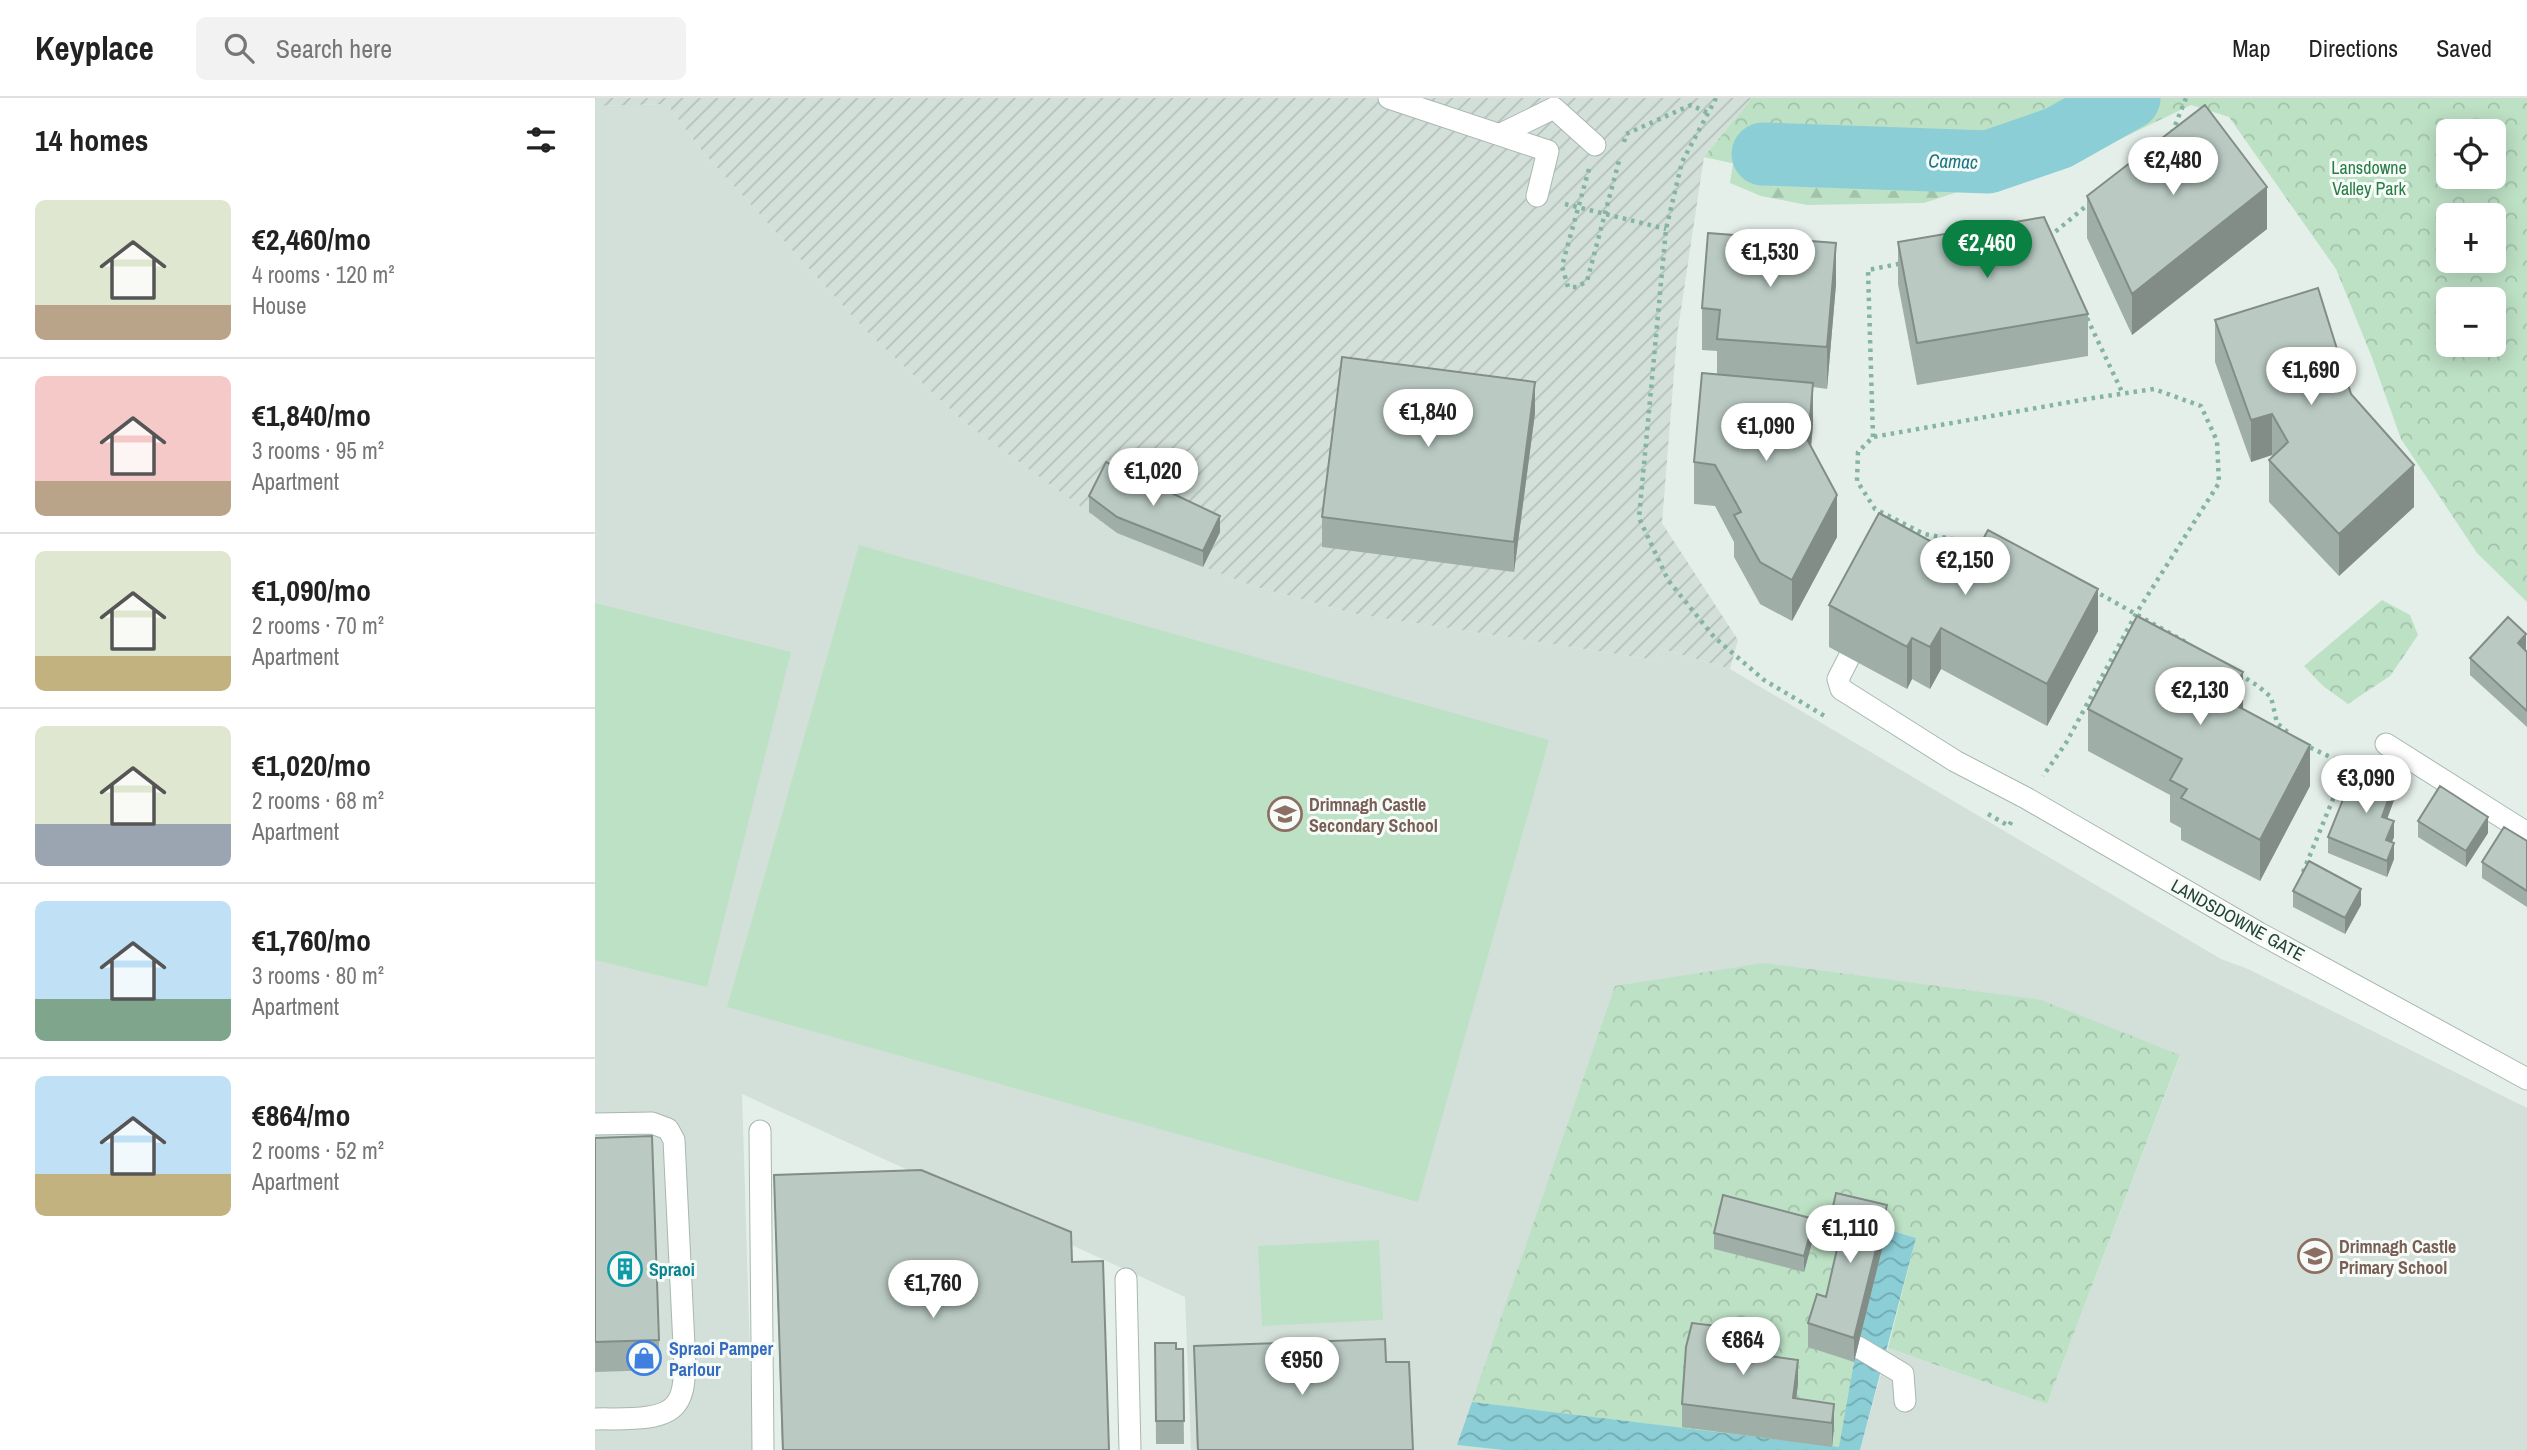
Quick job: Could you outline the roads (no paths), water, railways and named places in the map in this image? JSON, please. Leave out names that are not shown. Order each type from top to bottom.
[{"type":"street","points":[[1389,98],[1548,151],[1537,196]]},
{"type":"street","points":[[1501,134],[1557,103],[1595,145]]},
{"type":"street","name":"LANDSDOWNE GATE","points":[[1871,614],[1838,679],[1841,689],[1950,758],[2026,798],[2259,933],[2527,1079]]},
{"type":"street","points":[[2386,744],[2527,833]]},
{"type":"street","points":[[595,1124],[652,1124],[668,1129],[674,1140],[685,1366],[683,1387],[677,1404],[668,1412],[657,1416],[595,1419]]},
{"type":"street","points":[[760,1131],[763,1450]]},
{"type":"street","points":[[1126,1279],[1130,1450]]},
{"type":"street","points":[[1858,1347],[1903,1374],[1905,1401]]},
{"type":"water","points":[[1887,1229],[1916,1238],[1860,1450],[1503,1450],[1457,1445],[1472,1402],[1839,1447],[1854,1362]]},
{"type":"waterway","name":"Camac","points":[[1763,154],[1988,162],[2058,138],[2129,98]]},
{"type":"place","name":"Drimnagh Castle Secondary School","points":[[1285,814]]},
{"type":"place","name":"Drimnagh Castle Primary School","points":[[2315,1256]]},
{"type":"place","name":"Spraoi","points":[[625,1269]]},
{"type":"place","name":"Spraoi Pamper Parlour","points":[[644,1358]]},
{"type":"park label","name":"Lansdowne Valley Park","points":[[2369,177]]}]
